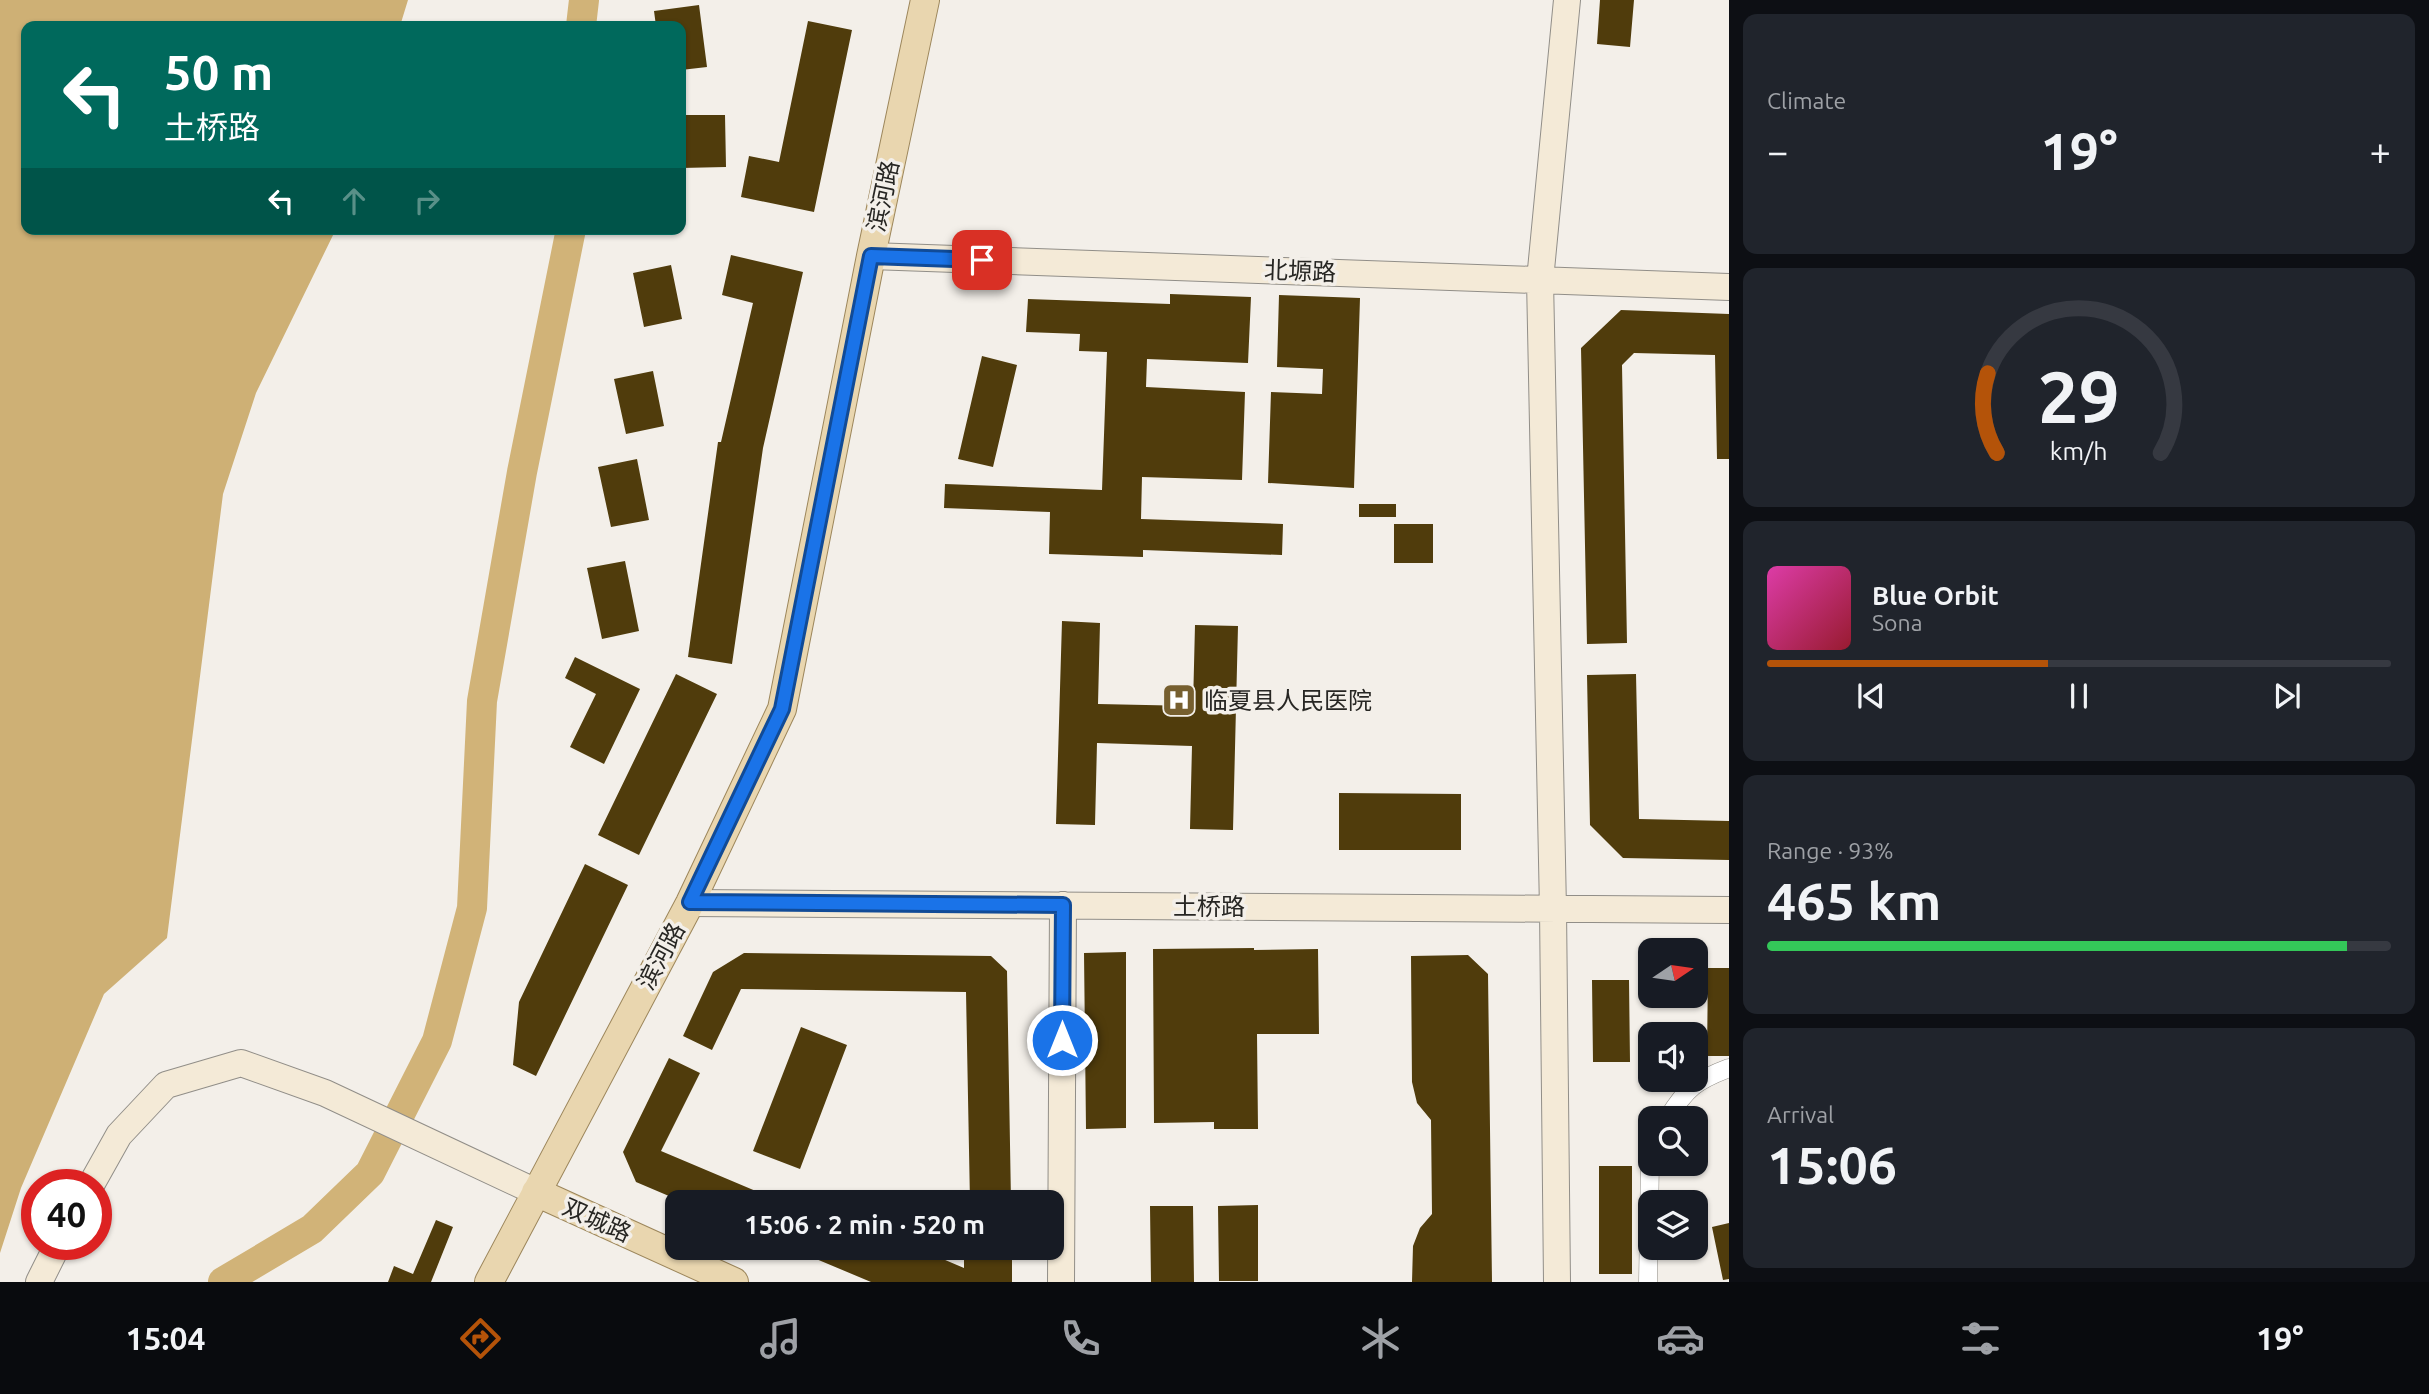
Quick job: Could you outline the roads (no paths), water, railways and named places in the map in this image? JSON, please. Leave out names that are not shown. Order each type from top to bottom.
[{"type":"main road","name":"滨河路","points":[[489,1282],[690,902],[782,709],[871,256],[925,0]]},
{"type":"main road","name":"双城路","points":[[536,1192],[734,1282]]},
{"type":"street","points":[[1557,1282],[1553,909],[1540,280],[1567,0]]},
{"type":"street","name":"北塬路","points":[[871,256],[1729,286]]},
{"type":"street","name":"土桥路","points":[[690,902],[1729,910]]},
{"type":"street","points":[[1061,1282],[1063,905]]},
{"type":"street","points":[[100,1169],[119,1135],[166,1085],[241,1063],[325,1093],[536,1192]]},
{"type":"street","points":[[1677,1106],[1703,1077],[1729,1068]]},
{"type":"street","points":[[1648,1282],[1650,1176]]},
{"type":"street","points":[[39,1282],[50,1260]]},
{"type":"waterway","points":[[582,21],[584,0]]},
{"type":"waterway","points":[[223,1282],[312,1229],[370,1173],[437,1041],[472,908],[482,701],[522,472],[570,235]]},
{"type":"place","name":"临夏县人民医院","points":[[1179,700]]}]
